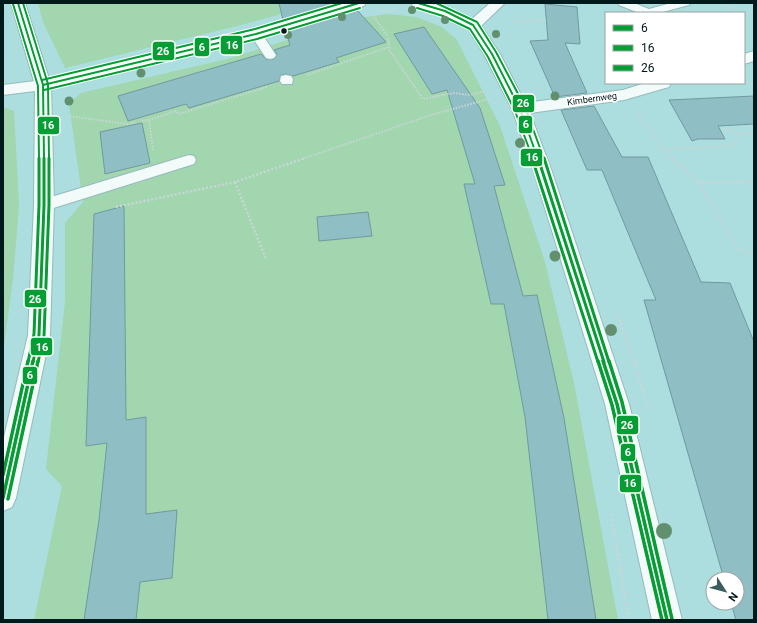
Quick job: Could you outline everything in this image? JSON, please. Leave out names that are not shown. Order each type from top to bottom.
[{"type":"street","points":[[3,498],[39,335],[44,205],[43,85],[18,3]]},
{"type":"street","points":[[418,3],[445,11],[473,25],[492,54],[520,109],[543,172],[617,404],[667,620]]},
{"type":"street","points":[[473,25],[481,20],[498,3]]},
{"type":"street","points":[[3,90],[43,85],[365,7]]},
{"type":"street","name":"Kimbernweg","points":[[520,109],[624,95],[660,84]]},
{"type":"lane","points":[[623,3],[650,12],[685,3]]},
{"type":"lane","points":[[256,34],[270,55]]},
{"type":"lane","points":[[44,205],[189,160]]},
{"type":"path","points":[[721,3],[736,9]]},
{"type":"path","points":[[365,7],[387,35]]},
{"type":"path","points":[[502,22],[546,20]]},
{"type":"path","points":[[388,38],[390,51],[423,99],[454,93],[469,95],[510,89]]},
{"type":"path","points":[[112,208],[235,182],[510,89]]},
{"type":"path","points":[[624,95],[663,149],[699,183],[738,249],[754,254]]},
{"type":"path","points":[[43,113],[128,124],[136,122]]},
{"type":"path","points":[[142,121],[149,120],[153,155]]},
{"type":"path","points":[[723,128],[740,134],[754,133]]},
{"type":"path","points":[[663,149],[732,146],[740,134]]},
{"type":"path","points":[[699,183],[754,181]]},
{"type":"path","points":[[235,182],[266,259]]},
{"type":"path","points":[[610,510],[629,620]]},
{"type":"green space","points":[[38,3],[324,3],[65,68],[43,22]]},
{"type":"green space","points":[[388,14],[416,17],[442,27],[457,40],[500,126],[545,262],[574,383],[618,620],[34,620],[62,486],[46,469],[65,302],[65,223],[83,202],[69,104],[81,93],[227,59],[358,18]]},
{"type":"green space","points":[[3,107],[14,111],[19,205],[13,279],[3,353]]},
{"type":"building","points":[[279,3],[339,3],[283,20]]},
{"type":"building","points":[[545,4],[577,7],[580,44],[565,43],[587,93],[555,97],[530,41],[548,40]]},
{"type":"building","points":[[357,10],[386,42],[336,58],[339,62],[293,76],[286,74],[281,75],[279,81],[189,108],[186,104],[128,121],[118,96],[261,54],[266,59],[274,59],[277,54],[274,50],[290,45],[286,31]]},
{"type":"building","points":[[424,27],[480,108],[505,185],[494,186],[523,296],[537,295],[564,418],[596,620],[548,620],[525,417],[504,304],[491,304],[464,184],[475,184],[447,90],[432,94],[394,34]]},
{"type":"building","points":[[754,96],[754,124],[718,126],[725,139],[698,139],[692,141],[669,100]]},
{"type":"building","points":[[594,106],[622,157],[648,157],[701,282],[730,283],[754,342],[754,620],[736,620],[733,611],[745,611],[745,571],[722,571],[644,300],[656,300],[602,170],[587,170],[561,110]]},
{"type":"building","points":[[142,123],[150,163],[105,174],[100,132]]},
{"type":"building","points":[[124,206],[126,420],[146,417],[146,514],[177,510],[172,578],[140,582],[136,620],[84,620],[99,520],[107,443],[86,446],[94,214]]},
{"type":"building","points":[[368,212],[372,236],[319,241],[317,217]]},
{"type":"transit line","name":"6","points":[[3,498],[39,335],[44,205],[43,85],[18,3]]},
{"type":"transit line","name":"16","points":[[8,499],[44,336],[49,205],[48,84],[23,3]]},
{"type":"transit line","name":"26","points":[[42,80],[255,29],[342,3]]},
{"type":"transit line","name":"6","points":[[43,85],[256,34],[359,3]]},
{"type":"transit line","name":"6","points":[[418,3],[445,11],[473,25],[492,54],[520,109],[543,172],[617,404],[667,620]]},
{"type":"transit line","name":"26","points":[[436,3],[477,22],[496,52],[525,107],[548,170],[622,402],[672,619]]},
{"type":"transit line","name":"26","points":[[3,475],[34,334],[39,205],[38,86],[13,4]]},
{"type":"transit line","name":"16","points":[[44,90],[257,39],[360,8]]},
{"type":"transit line","name":"16","points":[[417,8],[443,16],[470,29],[488,57],[515,111],[538,174],[612,405],[662,620]]}]
